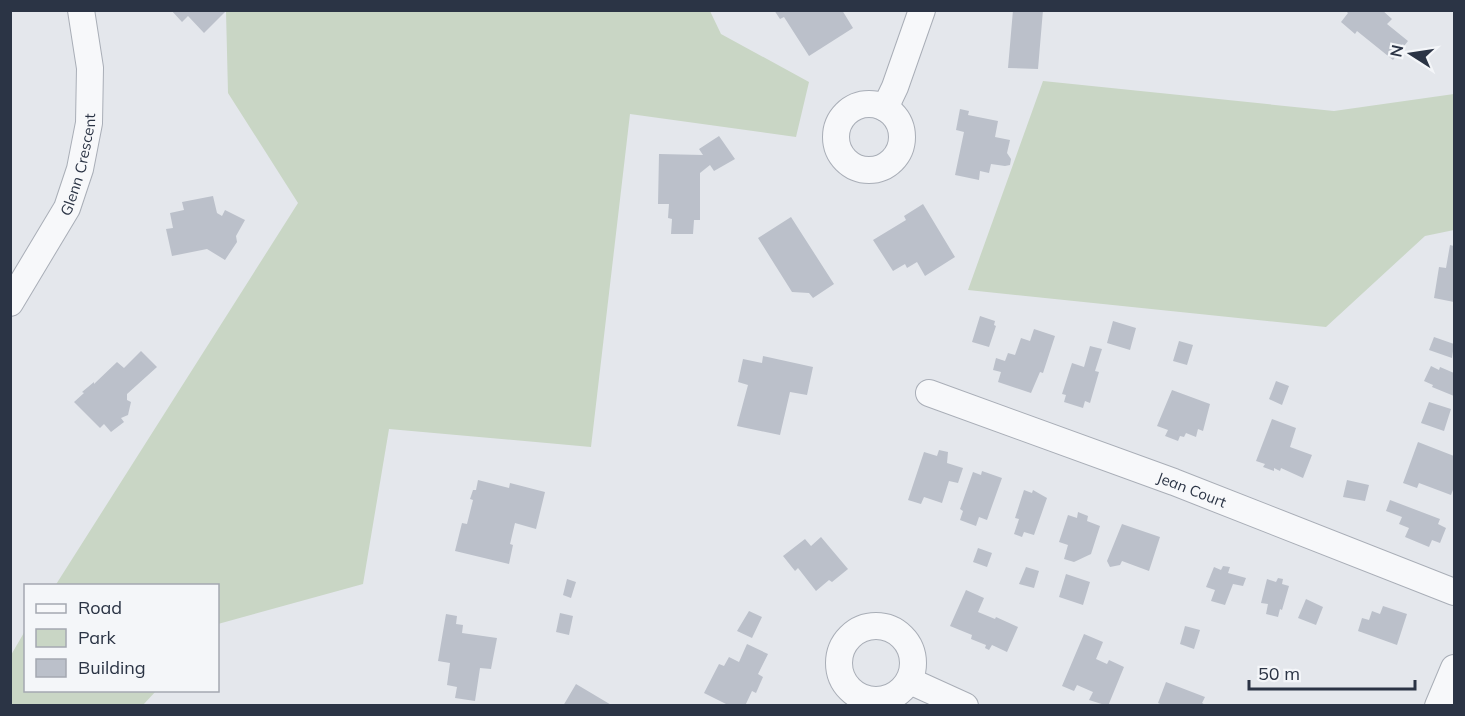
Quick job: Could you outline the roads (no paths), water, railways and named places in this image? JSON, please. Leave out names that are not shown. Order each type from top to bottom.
[{"type":"street","name":"Glenn Crescent","points":[[10,303],[67,208],[80,169],[89,123],[90,68],[81,10]]},
{"type":"street","points":[[885,108],[895,87],[922,10]]},
{"type":"street","name":"Jean Court","points":[[929,393],[1173,482],[1455,592]]},
{"type":"street","points":[[1438,705],[1455,668]]},
{"type":"street","points":[[910,681],[965,705]]}]
